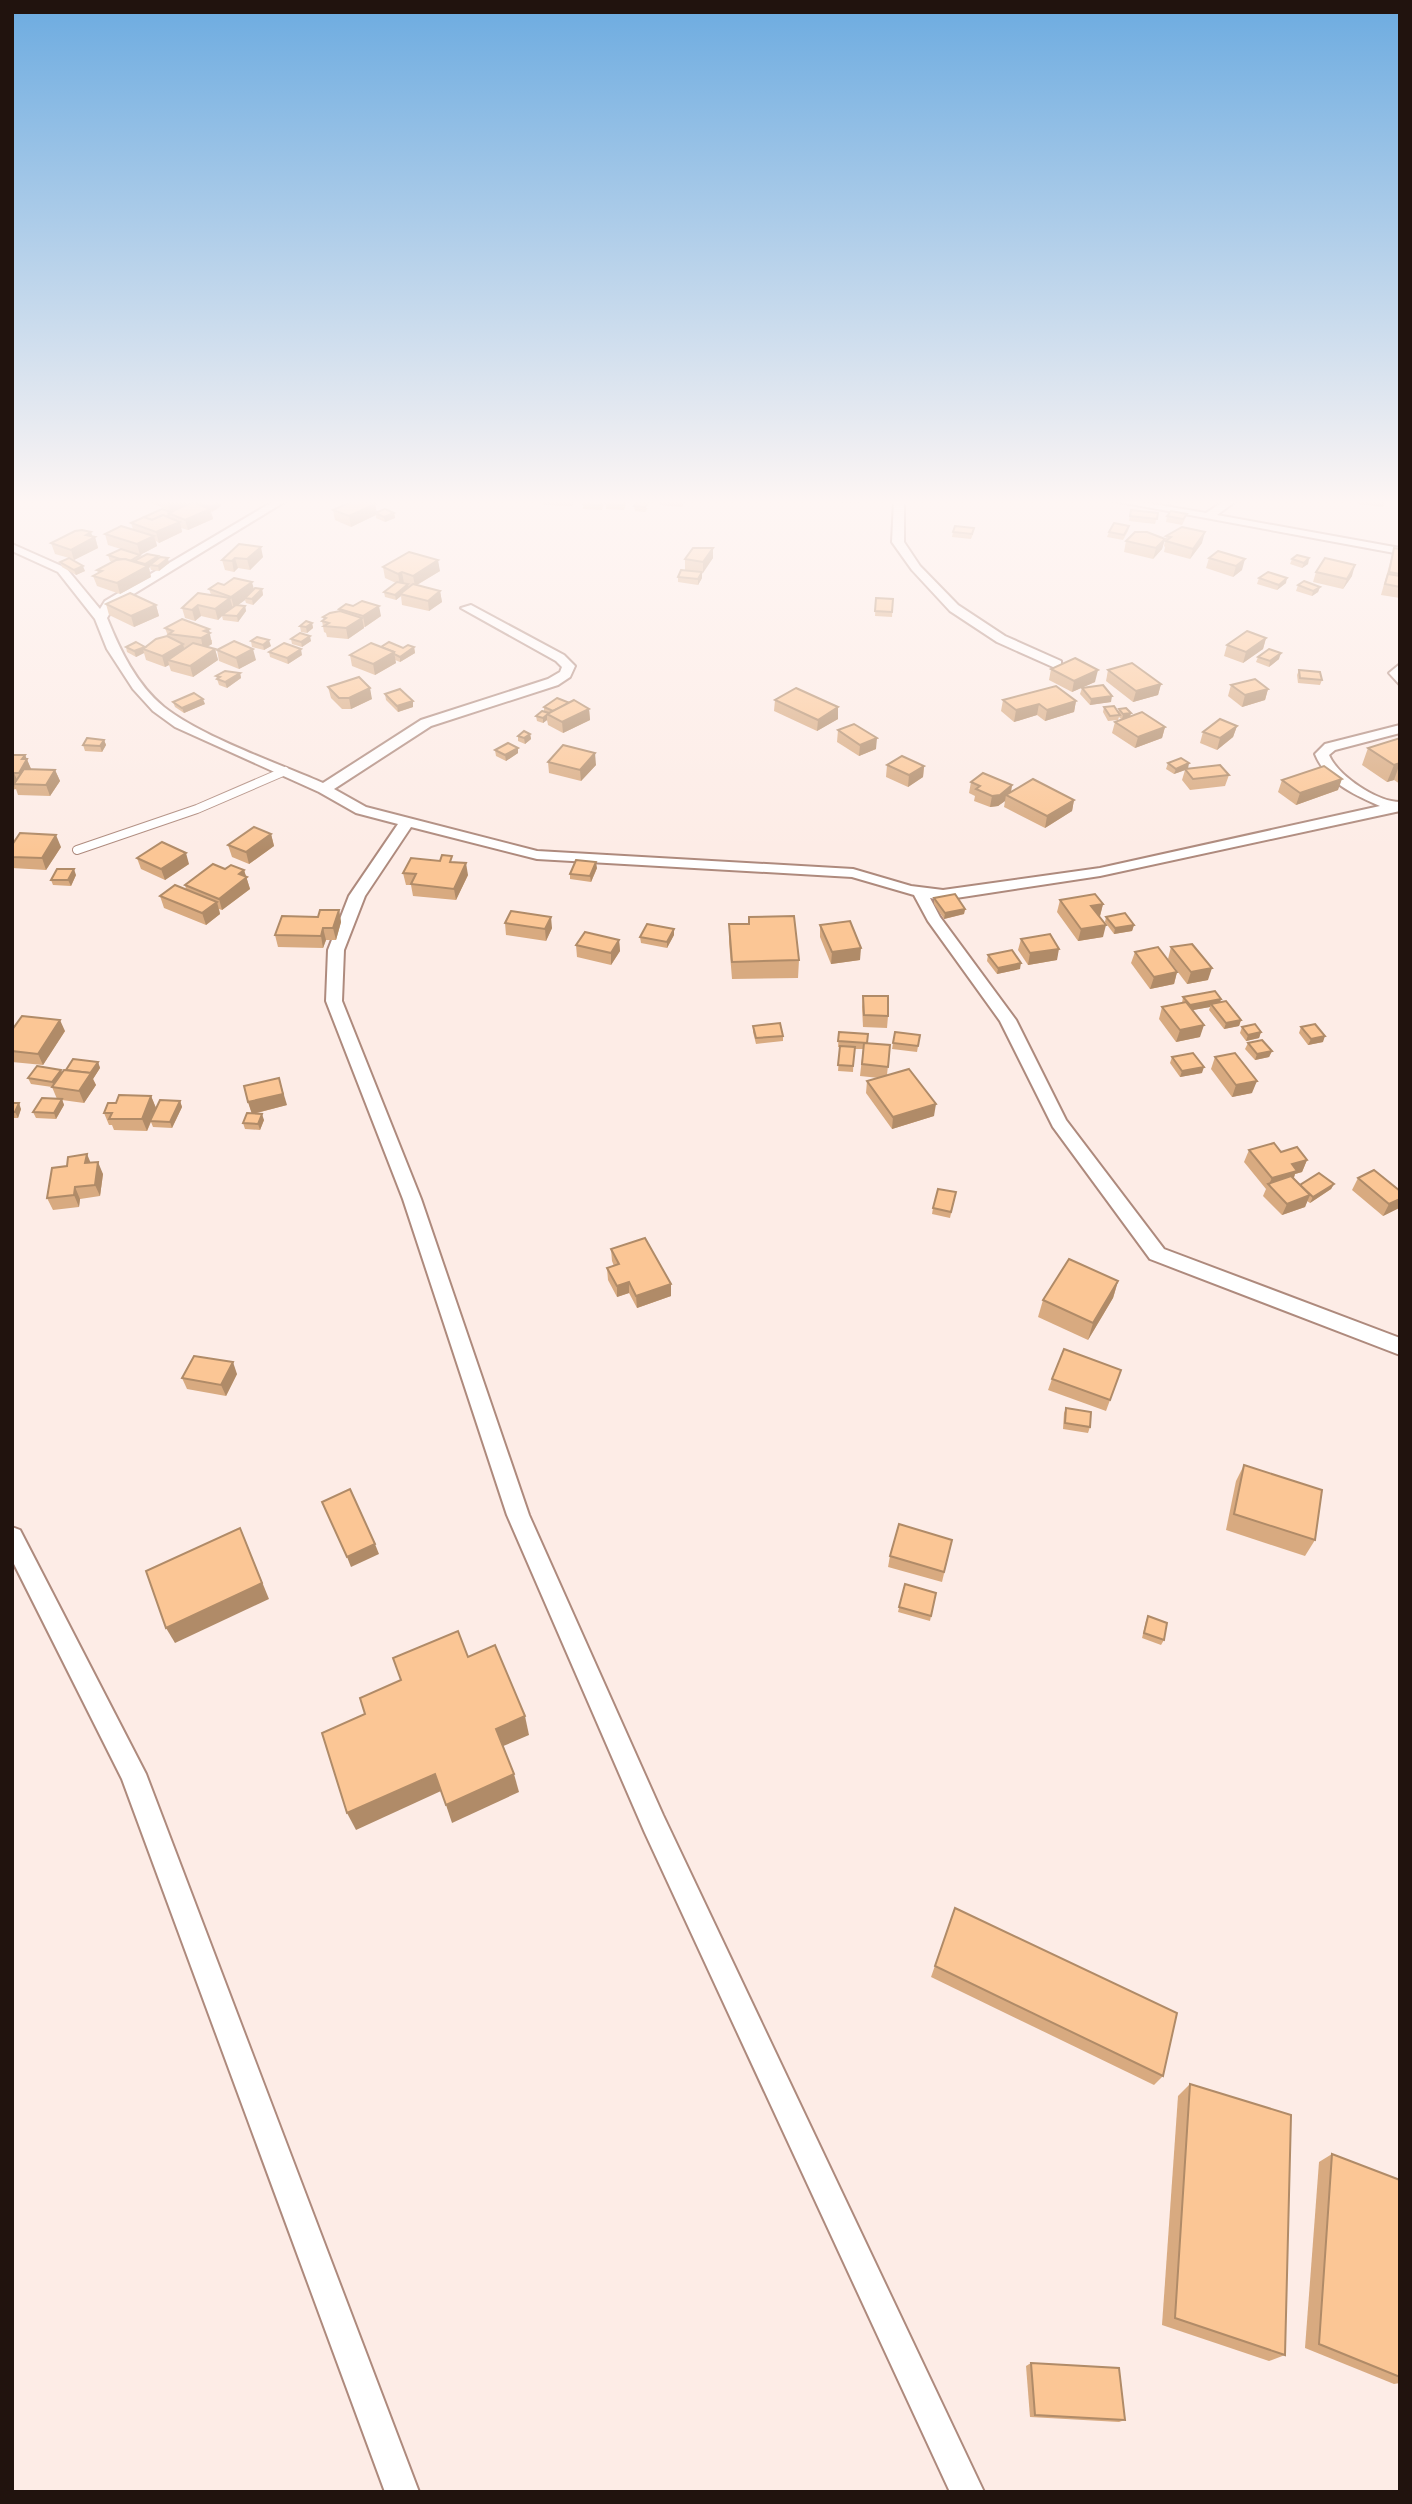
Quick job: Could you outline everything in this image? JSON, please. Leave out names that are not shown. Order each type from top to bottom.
[{"type":"street","points":[[101,618],[113,649],[138,685],[158,708],[180,724],[324,789],[361,810],[537,855],[853,873],[920,892],[943,895],[1100,872],[1398,808]]},
{"type":"street","points":[[324,789],[426,723],[553,682],[566,674],[569,666],[560,658],[485,618]]},
{"type":"street","points":[[970,618],[1001,639],[1058,664]]},
{"type":"street","points":[[1400,668],[1395,673],[1400,681]]},
{"type":"street","points":[[1398,808],[1346,783],[1329,769],[1322,754],[1330,747],[1400,729]]},
{"type":"street","points":[[407,822],[357,896],[336,950],[334,1001],[412,1199],[518,1515],[654,1824],[967,2492]]},
{"type":"street","points":[[920,892],[933,918],[1008,1020],[1059,1123],[1157,1254],[1400,1347]]},
{"type":"street","points":[[12,1537],[132,1774],[402,2492]]},
{"type":"lane","points":[[77,850],[197,809],[285,771]]},
{"type":"building","points":[[326,618],[362,618],[346,628],[324,626],[329,623],[322,621]]},
{"type":"building","points":[[182,619],[209,629],[204,631],[210,633],[201,638],[169,634],[173,631],[165,628]]},
{"type":"building","points":[[306,621],[312,623],[306,627],[300,626]]},
{"type":"building","points":[[1247,631],[1266,638],[1246,652],[1227,645]]},
{"type":"building","points":[[300,633],[310,636],[301,642],[291,639]]},
{"type":"building","points":[[167,636],[183,644],[162,656],[143,649],[156,639]]},
{"type":"building","points":[[257,637],[269,640],[263,645],[251,641]]},
{"type":"building","points":[[234,641],[253,649],[236,658],[217,650]]},
{"type":"building","points":[[136,642],[145,647],[134,651],[126,647]]},
{"type":"building","points":[[389,642],[403,648],[408,645],[414,647],[400,657],[381,647]]},
{"type":"building","points":[[193,643],[215,649],[190,666],[168,660]]},
{"type":"building","points":[[284,643],[301,649],[287,658],[269,652]]},
{"type":"building","points":[[371,643],[394,652],[373,664],[350,655]]},
{"type":"building","points":[[1269,649],[1281,653],[1270,661],[1258,657]]},
{"type":"building","points":[[1075,658],[1098,670],[1074,681],[1051,669]]},
{"type":"building","points":[[1132,663],[1161,684],[1136,691],[1108,670]]},
{"type":"building","points":[[1299,670],[1320,672],[1322,680],[1300,678]]},
{"type":"building","points":[[225,671],[240,673],[225,682],[217,679],[220,677],[216,676]]},
{"type":"building","points":[[359,677],[370,688],[349,698],[339,698],[328,687]]},
{"type":"building","points":[[1255,679],[1268,689],[1245,695],[1231,685]]},
{"type":"building","points":[[1103,685],[1112,696],[1091,699],[1082,688]]},
{"type":"building","points":[[1056,686],[1076,701],[1047,710],[1039,704],[1016,710],[1003,700]]},
{"type":"building","points":[[796,688],[838,707],[818,720],[775,700]]},
{"type":"building","points":[[400,689],[413,701],[397,706],[385,694]]},
{"type":"building","points":[[194,693],[203,699],[182,708],[173,702]]},
{"type":"building","points":[[557,698],[570,703],[553,711],[544,707]]},
{"type":"building","points":[[574,700],[589,709],[562,722],[547,714]]},
{"type":"building","points":[[1114,706],[1120,715],[1110,716],[1104,707]]},
{"type":"building","points":[[1126,708],[1131,713],[1123,714],[1119,709]]},
{"type":"building","points":[[542,711],[549,713],[543,718],[536,716]]},
{"type":"building","points":[[1142,712],[1165,727],[1138,737],[1115,722]]},
{"type":"building","points":[[1220,719],[1237,726],[1220,738],[1203,732]]},
{"type":"building","points":[[854,724],[877,738],[860,745],[838,730]]},
{"type":"building","points":[[524,731],[530,734],[524,738],[518,736]]},
{"type":"building","points":[[87,738],[104,740],[100,746],[83,745]]},
{"type":"building","points":[[1400,738],[1400,763],[1394,765],[1368,748]]},
{"type":"building","points":[[508,743],[518,748],[505,755],[495,750]]},
{"type":"building","points":[[563,745],[595,753],[580,770],[548,762]]},
{"type":"building","points":[[12,755],[25,755],[22,759],[27,759],[19,773],[12,776]]},
{"type":"building","points":[[902,756],[924,766],[909,775],[887,765]]},
{"type":"building","points":[[1181,758],[1189,763],[1176,769],[1168,763]]},
{"type":"building","points":[[1220,765],[1229,775],[1193,779],[1185,769]]},
{"type":"building","points":[[1324,766],[1342,779],[1300,793],[1282,780]]},
{"type":"building","points":[[24,769],[55,770],[46,785],[14,784]]},
{"type":"building","points":[[983,773],[1012,785],[1000,795],[992,796],[976,789],[980,786],[971,782]]},
{"type":"building","points":[[1033,779],[1074,800],[1047,816],[1006,795]]},
{"type":"building","points":[[254,827],[271,834],[246,852],[228,845]]},
{"type":"building","points":[[20,833],[56,835],[42,858],[12,857],[12,845]]},
{"type":"building","points":[[162,842],[186,853],[161,869],[137,858]]},
{"type":"building","points":[[442,855],[452,856],[450,862],[466,863],[454,889],[411,884],[416,874],[403,873],[411,858],[440,861]]},
{"type":"building","points":[[576,860],[596,862],[590,876],[570,874]]},
{"type":"building","points":[[213,864],[225,869],[231,865],[244,870],[239,874],[247,877],[219,899],[185,885]]},
{"type":"building","points":[[57,869],[74,869],[68,880],[51,880]]},
{"type":"building","points":[[175,885],[217,902],[202,913],[160,896]]},
{"type":"building","points":[[955,894],[965,909],[945,913],[934,898]]},
{"type":"building","points":[[1095,894],[1103,904],[1091,906],[1106,925],[1081,929],[1060,900]]},
{"type":"building","points":[[320,910],[339,910],[333,928],[323,928],[321,936],[275,935],[282,916],[318,917]]},
{"type":"building","points":[[511,911],[551,917],[545,929],[505,923]]},
{"type":"building","points":[[1125,913],[1134,925],[1115,928],[1106,917]]},
{"type":"building","points":[[794,916],[799,960],[732,962],[729,924],[749,924],[749,917]]},
{"type":"building","points":[[850,921],[861,948],[832,952],[820,925]]},
{"type":"building","points":[[647,924],[674,929],[667,942],[640,937]]},
{"type":"building","points":[[585,932],[619,940],[611,953],[576,945]]},
{"type":"building","points":[[1050,934],[1059,949],[1030,953],[1021,939]]},
{"type":"building","points":[[1192,944],[1212,968],[1191,972],[1171,947]]},
{"type":"building","points":[[1158,947],[1177,972],[1154,977],[1135,952]]},
{"type":"building","points":[[1012,950],[1021,963],[998,968],[988,955]]},
{"type":"building","points":[[1215,991],[1221,999],[1190,1005],[1183,997]]},
{"type":"building","points":[[863,996],[888,996],[888,1016],[864,1015]]},
{"type":"building","points":[[1226,1001],[1241,1020],[1226,1023],[1211,1004]]},
{"type":"building","points":[[1186,1002],[1204,1025],[1180,1030],[1162,1007]]},
{"type":"building","points":[[22,1016],[60,1020],[38,1054],[12,1051],[12,1030]]},
{"type":"building","points":[[780,1023],[783,1036],[756,1038],[753,1026]]},
{"type":"building","points":[[1255,1024],[1261,1032],[1248,1035],[1242,1027]]},
{"type":"building","points":[[1315,1024],[1325,1036],[1311,1039],[1301,1027]]},
{"type":"building","points":[[839,1032],[868,1034],[867,1043],[838,1041]]},
{"type":"building","points":[[895,1032],[920,1035],[918,1046],[893,1043]]},
{"type":"building","points":[[1262,1040],[1272,1051],[1257,1054],[1248,1043]]},
{"type":"building","points":[[864,1043],[890,1045],[888,1067],[862,1064]]},
{"type":"building","points":[[840,1046],[855,1047],[853,1066],[838,1065]]},
{"type":"building","points":[[1193,1053],[1204,1067],[1182,1071],[1172,1057]]},
{"type":"building","points":[[1235,1053],[1257,1081],[1236,1085],[1215,1057]]},
{"type":"building","points":[[73,1059],[98,1062],[90,1073],[66,1070]]},
{"type":"building","points":[[37,1066],[61,1070],[52,1082],[28,1078]]},
{"type":"building","points":[[909,1069],[936,1104],[893,1117],[867,1081]]},
{"type":"building","points":[[64,1070],[91,1073],[79,1091],[52,1087]]},
{"type":"building","points":[[279,1078],[283,1094],[248,1102],[244,1086]]},
{"type":"building","points":[[119,1095],[151,1096],[142,1119],[109,1119],[112,1113],[104,1113],[108,1103],[116,1103]]},
{"type":"building","points":[[42,1098],[62,1099],[54,1113],[33,1112]]},
{"type":"building","points":[[160,1100],[180,1101],[170,1122],[150,1121]]},
{"type":"building","points":[[12,1103],[19,1103],[15,1112],[12,1112]]},
{"type":"building","points":[[247,1113],[262,1114],[258,1124],[243,1123]]},
{"type":"building","points":[[1274,1143],[1281,1152],[1297,1147],[1307,1160],[1292,1164],[1297,1171],[1272,1178],[1249,1150]]},
{"type":"building","points":[[87,1154],[85,1163],[98,1162],[95,1185],[75,1187],[74,1195],[47,1198],[52,1168],[67,1166],[68,1157]]},
{"type":"building","points":[[1374,1170],[1400,1191],[1400,1199],[1389,1204],[1358,1178]]},
{"type":"building","points":[[1319,1173],[1334,1184],[1313,1197],[1300,1185]]},
{"type":"building","points":[[1291,1176],[1310,1195],[1287,1204],[1268,1184]]},
{"type":"building","points":[[938,1189],[956,1192],[951,1212],[933,1208]]},
{"type":"building","points":[[645,1238],[671,1284],[636,1296],[629,1282],[617,1286],[607,1268],[619,1264],[611,1249]]},
{"type":"building","points":[[1069,1259],[1118,1281],[1093,1323],[1043,1300]]},
{"type":"building","points":[[1064,1349],[1121,1370],[1110,1400],[1052,1379]]},
{"type":"building","points":[[194,1356],[233,1362],[221,1385],[182,1378]]},
{"type":"building","points":[[1066,1408],[1091,1412],[1090,1427],[1065,1423]]},
{"type":"building","points":[[1244,1465],[1322,1490],[1315,1540],[1234,1514]]},
{"type":"building","points":[[350,1489],[375,1544],[347,1557],[322,1502]]},
{"type":"building","points":[[899,1524],[952,1540],[944,1572],[890,1556]]},
{"type":"building","points":[[240,1528],[262,1583],[166,1628],[146,1571]]},
{"type":"building","points":[[905,1584],[936,1593],[931,1616],[899,1607]]},
{"type":"building","points":[[1148,1616],[1167,1623],[1164,1640],[1144,1633]]},
{"type":"building","points":[[458,1631],[468,1657],[495,1645],[525,1716],[496,1729],[514,1774],[446,1805],[435,1774],[347,1813],[322,1733],[365,1714],[360,1698],[401,1680],[393,1658]]},
{"type":"building","points":[[955,1908],[1177,2013],[1163,2076],[935,1966]]},
{"type":"building","points":[[1190,2084],[1291,2115],[1285,2355],[1175,2318]]},
{"type":"building","points":[[1332,2154],[1400,2180],[1400,2377],[1319,2344]]},
{"type":"building","points":[[1031,2363],[1119,2368],[1125,2420],[1035,2415]]}]
